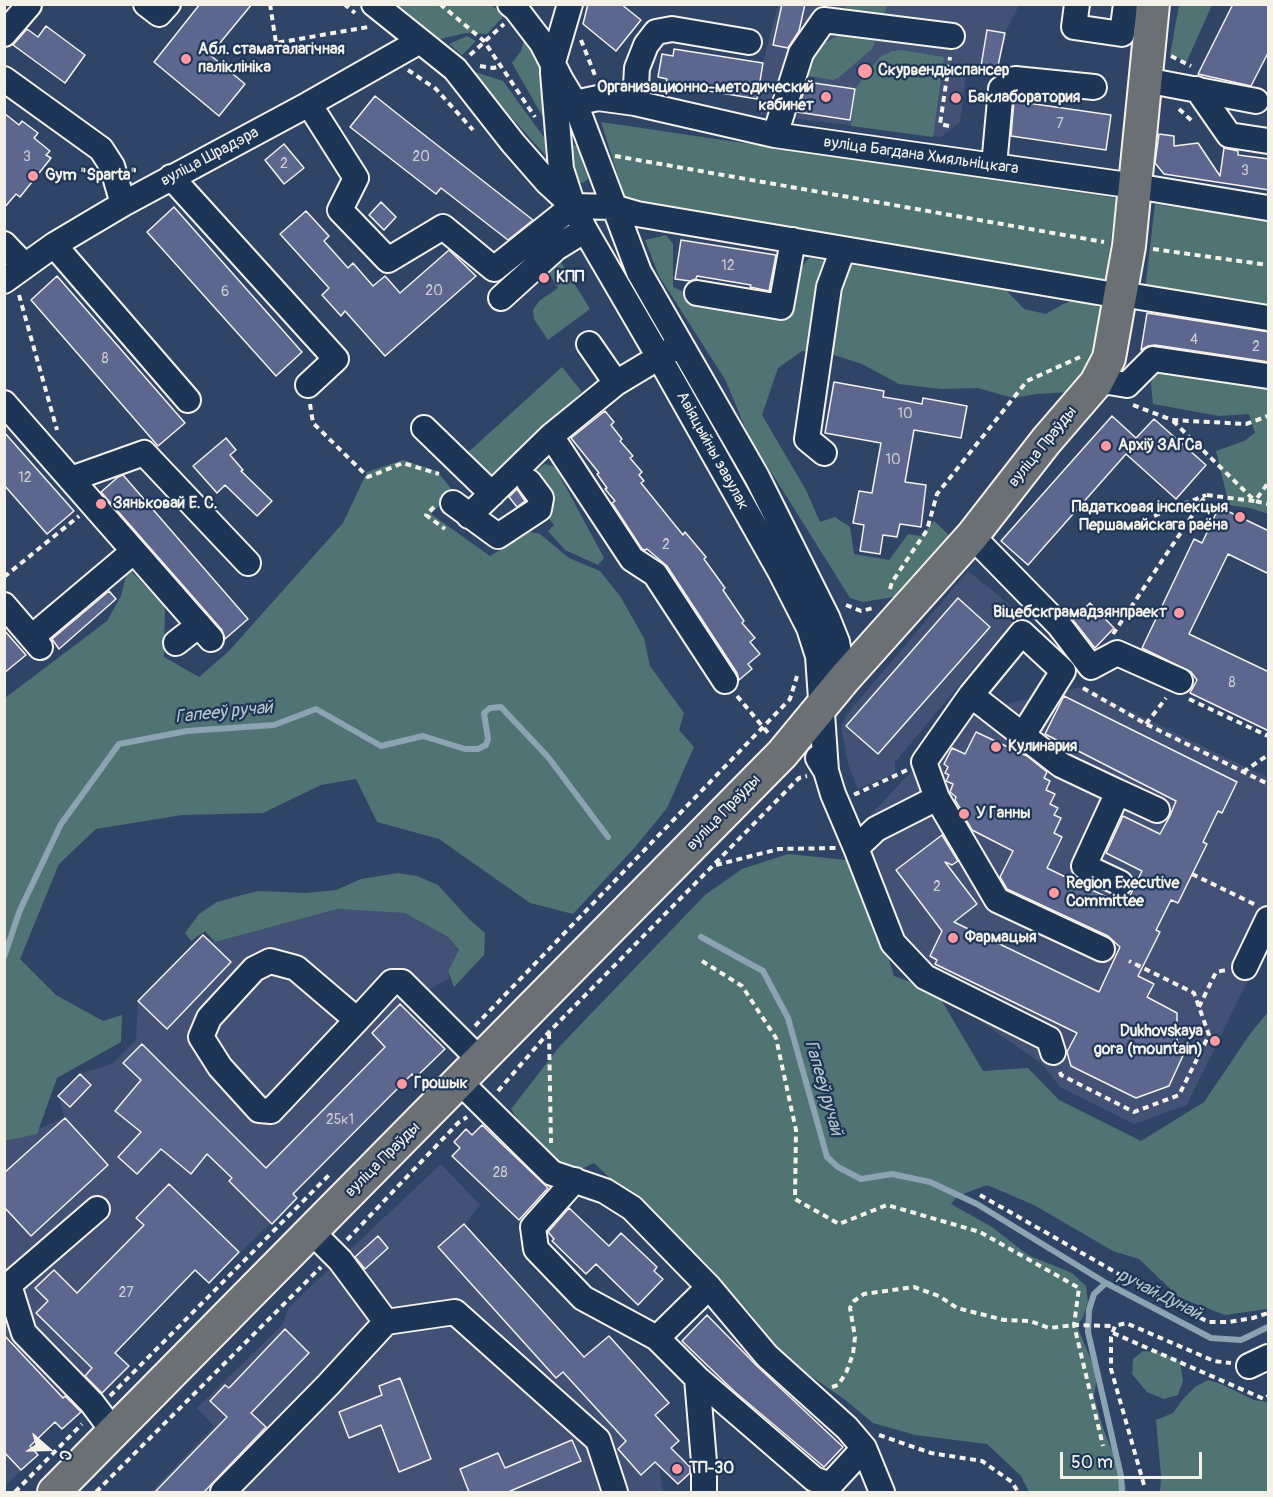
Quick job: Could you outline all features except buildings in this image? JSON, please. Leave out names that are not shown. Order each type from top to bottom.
[{"type":"main road","name":"вуліца Праўды","points":[[54,1492],[105,1421],[311,1231],[467,1062],[782,754],[844,679],[972,536],[1046,441],[1096,383],[1109,357],[1129,246],[1153,4]]},
{"type":"street","points":[[146,4],[159,14],[168,4]]},
{"type":"street","points":[[374,4],[455,69],[513,143],[548,183],[573,206]]},
{"type":"street","points":[[570,4],[553,62],[556,129],[561,169],[573,206]]},
{"type":"street","points":[[1077,4],[1074,27],[1122,34],[1126,4]]},
{"type":"street","points":[[4,34],[29,5]]},
{"type":"street","points":[[510,12],[516,9],[543,43],[575,103],[593,147],[613,207]]},
{"type":"street","points":[[775,135],[801,52],[824,20],[952,36]]},
{"type":"street","points":[[635,103],[637,68],[645,45],[656,32],[672,29],[749,42]]},
{"type":"street","name":"вуліца Шрадэра","points":[[15,277],[54,245],[123,204],[309,104],[420,41]]},
{"type":"street","points":[[4,79],[101,149],[112,166],[123,204]]},
{"type":"street","points":[[994,166],[1001,89],[1015,79],[1094,87]]},
{"type":"street","points":[[1144,80],[1199,79],[1256,101]]},
{"type":"street","points":[[1199,79],[1229,135],[1269,141]]},
{"type":"street","name":"вуліца Багдана Хмяльніцкага","points":[[575,103],[598,98],[635,103],[775,135],[1135,186],[1269,208]]},
{"type":"street","points":[[309,104],[356,178],[340,210],[388,260],[443,227],[494,269],[573,206],[613,207],[637,214],[843,249],[1121,296],[1128,295],[1269,318]]},
{"type":"street","points":[[171,177],[336,359],[308,385]]},
{"type":"street","name":"Авіяцыйны завулак","points":[[573,206],[780,571],[809,628],[818,656],[826,771]]},
{"type":"street","name":"Авіяцыйны завулак","points":[[613,207],[639,272],[757,477],[827,617],[837,642],[844,679]]},
{"type":"street","points":[[501,298],[556,248],[585,230]]},
{"type":"street","points":[[697,293],[781,307],[793,240]]},
{"type":"street","points":[[4,244],[15,277]]},
{"type":"street","points":[[54,245],[188,400]]},
{"type":"street","points":[[824,453],[807,439],[829,287],[843,249]]},
{"type":"street","points":[[590,344],[616,383]]},
{"type":"street","points":[[454,507],[492,494],[551,436],[616,383],[681,345]]},
{"type":"street","points":[[1096,383],[1109,382],[1127,386],[1153,359],[1269,376]]},
{"type":"street","points":[[4,403],[205,632],[176,643]]},
{"type":"street","points":[[424,428],[492,494]]},
{"type":"street","points":[[551,436],[632,559],[655,574],[728,685]]},
{"type":"street","points":[[71,479],[144,453],[248,563]]},
{"type":"street","points":[[454,507],[498,536],[539,508],[541,498],[529,482]]},
{"type":"street","points":[[972,536],[1059,626],[1091,667],[1117,653],[1175,686]]},
{"type":"street","points":[[4,604],[36,642],[134,551]]},
{"type":"street","points":[[1023,735],[1063,671],[1022,633],[971,695],[924,762],[937,798],[998,900],[1102,949]]},
{"type":"street","points":[[971,695],[1061,765],[1156,810]]},
{"type":"street","points":[[801,731],[826,771],[833,794],[893,943],[925,977],[1049,1039],[1053,1052]]},
{"type":"street","points":[[1118,792],[1083,866],[1120,883]]},
{"type":"street","points":[[856,848],[876,829],[937,798]]},
{"type":"street","points":[[1245,967],[1264,913]]},
{"type":"street","points":[[357,1020],[296,968],[270,961],[254,969],[209,1018],[201,1037],[220,1067],[259,1110],[271,1111],[357,1020],[392,982],[402,982],[467,1062],[484,1107],[552,1173],[605,1191],[632,1208],[709,1287],[767,1356],[847,1428],[864,1448],[882,1492]]},
{"type":"street","points":[[575,1180],[533,1227],[536,1249],[583,1298],[657,1338],[807,1486],[830,1485],[864,1448]]},
{"type":"street","points":[[98,1209],[7,1283],[24,1333],[92,1403],[105,1421]]},
{"type":"street","points":[[311,1231],[334,1254],[386,1322]]},
{"type":"street","points":[[657,1338],[709,1287]]},
{"type":"street","points":[[223,1492],[386,1322],[455,1312],[598,1440],[615,1492]]},
{"type":"street","points":[[697,1378],[704,1462],[704,1492]]},
{"type":"path","points":[[270,4],[276,43],[372,26],[344,4]]},
{"type":"path","points":[[440,4],[484,41],[539,123]]},
{"type":"path","points":[[501,66],[493,68],[481,66],[466,59],[510,12]]},
{"type":"path","points":[[579,36],[596,78]]},
{"type":"path","points":[[949,126],[940,124],[952,36]]},
{"type":"path","points":[[1162,52],[1199,79]]},
{"type":"path","points":[[397,54],[406,69],[436,89],[476,132]]},
{"type":"path","points":[[613,156],[1129,246],[1269,265]]},
{"type":"path","points":[[15,277],[58,434]]},
{"type":"path","points":[[890,593],[892,582],[927,530],[937,494],[1027,381],[1080,358],[1085,349]]},
{"type":"path","points":[[308,385],[313,423],[368,477],[403,463],[444,475]]},
{"type":"path","points":[[1124,401],[1172,420],[1246,424],[1269,416]]},
{"type":"path","points":[[1172,420],[1255,501]]},
{"type":"path","points":[[1255,501],[1269,483]]},
{"type":"path","points":[[1206,495],[1091,667],[1083,670],[1081,687],[1146,724],[1269,784]]},
{"type":"path","points":[[1154,516],[1206,495],[1269,504]]},
{"type":"path","points":[[4,577],[93,504]]},
{"type":"path","points":[[445,529],[426,515],[454,507]]},
{"type":"path","points":[[467,1062],[790,699],[798,670]]},
{"type":"path","points":[[728,685],[764,728]]},
{"type":"path","points":[[1146,724],[1175,686],[1269,736]]},
{"type":"path","points":[[1243,772],[1269,755]]},
{"type":"path","points":[[852,785],[856,794],[924,762]]},
{"type":"path","points":[[96,1492],[334,1254],[458,1123],[484,1107],[549,1032],[799,778]]},
{"type":"path","points":[[715,865],[778,849],[856,848]]},
{"type":"path","points":[[1192,874],[1264,913]]},
{"type":"path","points":[[702,961],[742,986],[776,1038],[796,1130],[795,1199],[839,1224],[887,1205],[980,1232],[1079,1287],[1074,1325],[1103,1446]]},
{"type":"path","points":[[1053,1052],[1061,1076],[1134,1112],[1179,1095],[1209,1035],[1194,993],[1129,962]]},
{"type":"path","points":[[1199,1007],[1216,972]]},
{"type":"path","points":[[549,1032],[552,1173]]},
{"type":"path","points":[[15,1492],[105,1421],[336,1167]]},
{"type":"path","points":[[980,1195],[1175,1306],[1209,1322],[1229,1322],[1269,1313]]},
{"type":"path","points":[[813,1397],[838,1384],[846,1373],[853,1354],[855,1337],[850,1308],[854,1300],[864,1294],[914,1287],[939,1296],[957,1308],[1004,1320],[1030,1321],[1049,1328],[1095,1324],[1115,1326],[1126,1323],[1214,1361],[1259,1362]]},
{"type":"path","points":[[1115,1326],[1111,1369],[1144,1485]]},
{"type":"path","points":[[1113,1333],[1264,1398],[1269,1396]]},
{"type":"path","points":[[847,1428],[883,1435],[931,1453],[982,1461],[1012,1482],[1018,1492]]},
{"type":"shaded area","name":"Скурвендыспансер","points":[[778,5],[1019,5],[1005,33],[997,75],[969,71],[966,76],[960,122],[941,137],[760,114],[757,99],[763,63]]},
{"type":"shaded area","points":[[968,571],[1020,613],[895,762],[895,773],[858,789],[848,764],[841,726],[848,713]]},
{"type":"shaded area","points":[[1081,687],[1268,778],[1268,939],[1187,1105],[1134,1124],[1060,1087],[1042,1064],[908,971],[851,836],[966,713]]},
{"type":"shaded area","points":[[339,909],[406,913],[448,937],[459,951],[448,971],[449,979],[400,1004],[445,1049],[415,1078],[411,1074],[293,1194],[297,1198],[209,1283],[195,1271],[115,1352],[129,1366],[99,1397],[62,1429],[55,1422],[30,1446],[38,1455],[5,1486],[5,1142],[65,1118],[58,1096],[80,1074],[112,1064],[136,1040],[138,1001],[203,935],[215,942]]},
{"type":"shaded area","points":[[441,1164],[480,1205],[465,1224],[584,1357],[609,1336],[669,1403],[655,1415],[679,1441],[658,1460],[663,1492],[151,1492],[214,1426],[197,1408],[282,1325],[289,1307]]},
{"type":"green space","points":[[395,5],[491,5],[505,15],[487,34],[466,33],[440,39]]},
{"type":"green space","points":[[843,5],[887,5],[884,15],[872,13],[866,16],[850,11]]},
{"type":"green space","points":[[1179,5],[1212,5],[1187,61],[1170,55]]},
{"type":"green space","points":[[850,32],[875,42],[872,49],[833,80],[804,75],[816,47]]},
{"type":"green space","points":[[525,34],[543,62],[544,119],[512,63],[521,51]]},
{"type":"green space","points":[[467,36],[476,41],[462,55],[449,44]]},
{"type":"green space","points":[[902,50],[944,57],[933,137],[851,126],[856,88],[860,82],[880,57],[892,51]]},
{"type":"green space","points":[[469,70],[503,81],[546,140],[545,155]]},
{"type":"green space","points":[[601,122],[1116,198],[1106,280],[628,208]]},
{"type":"green space","points":[[568,143],[577,146],[588,179],[583,183],[576,181]]},
{"type":"green space","points":[[1155,204],[1268,221],[1268,309],[1145,290]]},
{"type":"green space","points":[[666,235],[673,244],[673,287],[710,304],[765,315],[809,258],[1006,290],[1024,309],[1046,314],[1063,304],[1082,298],[1105,311],[1094,367],[1071,392],[1013,398],[978,388],[941,389],[899,384],[862,364],[828,353],[802,351],[778,368],[762,415],[806,490],[820,522],[835,517],[850,527],[854,554],[889,560],[908,534],[921,536],[934,521],[949,535],[943,550],[899,596],[863,602],[850,598],[748,435],[726,381],[659,276],[645,240]]},
{"type":"green space","points":[[559,259],[590,309],[548,340],[534,319],[533,310],[539,301],[558,288],[546,269]]},
{"type":"green space","points":[[1159,366],[1268,384],[1268,514],[1229,505],[1216,451],[1244,441],[1255,433],[1249,414],[1219,416],[1153,404],[1151,383]]},
{"type":"green space","points":[[562,367],[582,392],[486,479],[464,456]]},
{"type":"green space","points":[[403,460],[437,471],[453,491],[431,514],[490,556],[530,532],[540,534],[569,558],[600,571],[620,596],[644,638],[650,666],[684,713],[679,730],[694,747],[667,808],[636,846],[573,914],[530,903],[439,839],[377,822],[356,779],[321,785],[263,813],[182,815],[96,829],[59,864],[20,959],[56,995],[103,1021],[122,1015],[121,1042],[57,1078],[37,1134],[5,1141],[5,698],[107,621],[121,596],[128,568],[165,606],[164,657],[199,677],[228,652],[343,523],[367,472]]},
{"type":"green space","points":[[545,464],[555,467],[604,558],[598,565],[565,550],[548,531],[554,525],[546,515],[534,472]]},
{"type":"green space","points":[[788,854],[856,861],[861,894],[880,931],[894,976],[936,991],[983,1071],[1028,1068],[1059,1100],[1141,1141],[1204,1102],[1250,1034],[1268,1012],[1268,1309],[1225,1315],[1180,1298],[1139,1259],[1113,1251],[1034,1205],[987,1185],[958,1196],[951,1204],[992,1227],[1028,1255],[1072,1273],[1086,1286],[1088,1302],[1077,1326],[1097,1374],[1094,1397],[1103,1428],[1126,1487],[1125,1492],[1029,1492],[1021,1476],[987,1444],[915,1435],[873,1423],[844,1399],[786,1359],[750,1313],[704,1261],[664,1229],[594,1163],[566,1176],[526,1132],[511,1109],[560,1046],[705,895],[742,869]]},
{"type":"green space","points":[[398,873],[417,876],[438,885],[485,933],[484,955],[454,987],[448,971],[459,950],[448,937],[405,913],[338,909],[215,942],[205,931],[191,941],[185,933],[199,914],[217,902],[258,891],[306,893],[336,890],[361,879]]},
{"type":"green space","points":[[1143,1351],[1162,1353],[1180,1362],[1183,1381],[1178,1395],[1164,1399],[1147,1392],[1132,1374],[1133,1359]]},
{"type":"green space","points":[[1208,1380],[1254,1400],[1268,1402],[1268,1492],[1160,1492],[1161,1476],[1156,1420],[1173,1413],[1195,1387]]},
{"type":"waterway","name":"Гапееў ручай","points":[[4,957],[20,910],[61,824],[119,744],[187,731],[274,725],[316,709],[381,746],[423,736],[465,749],[478,749],[486,745],[488,739],[484,713],[490,708],[501,707],[548,757],[608,837]]},
{"type":"waterway","name":"Гапееў ручай","points":[[701,937],[763,971],[788,1018],[827,1157],[838,1167],[861,1179],[892,1174],[930,1182],[977,1204],[1106,1283]]},
{"type":"waterway","name":"ручай Дунай","points":[[1122,1492],[1121,1476],[1088,1332],[1089,1310],[1094,1294],[1106,1283],[1211,1338],[1241,1340],[1268,1327]]},
{"type":"place","name":"Абл. стаматалагічная паліклініка","points":[[186,59]]},
{"type":"place","name":"Скурвендыспансер","points":[[865,71]]},
{"type":"place","name":"Организационно-методический кабинет","points":[[826,97]]},
{"type":"place","name":"Баклаборатория","points":[[956,98]]},
{"type":"place","name":"Gym \"Sparta\"","points":[[33,176]]},
{"type":"place","name":"КПП","points":[[544,278]]},
{"type":"place","name":"Архіў ЗАГСа","points":[[1106,446]]},
{"type":"place","name":"Зяньковай Е. С.","points":[[101,504]]},
{"type":"place","name":"Падатковая інспекцыя Першамайскага раёна","points":[[1240,517]]},
{"type":"place","name":"Віцебскграмадзянпраект","points":[[1179,613]]},
{"type":"place","name":"Кулинария","points":[[996,747]]},
{"type":"place","name":"У Ганны","points":[[964,814]]},
{"type":"place","name":"Region Executive Committee","points":[[1054,893]]},
{"type":"place","name":"Фармацыя","points":[[953,938]]},
{"type":"place","name":"Dukhovskaya gora (mountain)","points":[[1215,1041]]},
{"type":"place","name":"Грошык","points":[[402,1084]]},
{"type":"place","name":"ТП-30","points":[[677,1469]]}]
